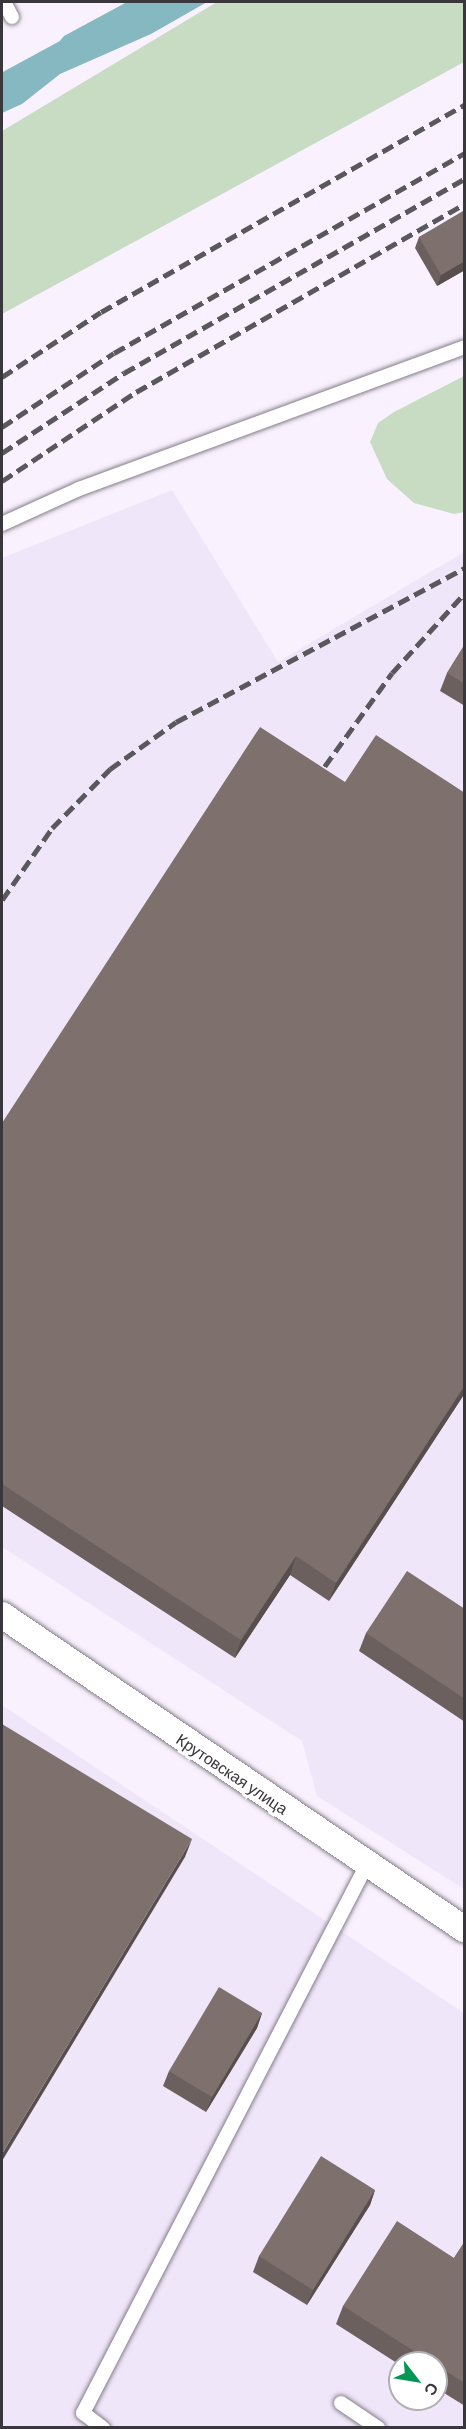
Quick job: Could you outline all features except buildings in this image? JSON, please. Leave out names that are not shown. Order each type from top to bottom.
[{"type":"street","name":"Крутовская улица","points":[[2,1616],[366,1866],[465,1929]]},
{"type":"lane","points":[[4,2],[12,17]]},
{"type":"lane","points":[[2,524],[79,489],[465,347]]},
{"type":"lane","points":[[103,2427],[83,2413],[366,1866]]},
{"type":"lane","points":[[341,2403],[378,2427]]},
{"type":"shaded area","points":[[172,490],[278,662],[464,552],[464,1889],[317,1796],[302,1741],[2,1547],[2,558]]},
{"type":"shaded area","points":[[2,1705],[464,2013],[464,2427],[2,2427]]},
{"type":"green space","points":[[217,2],[464,2],[464,62],[2,314],[2,131]]},
{"type":"green space","points":[[464,376],[464,512],[454,514],[414,503],[387,479],[370,442],[378,423],[394,412]]},
{"type":"water","points":[[127,2],[207,2],[151,34],[60,74],[22,104],[2,113],[2,89],[35,71],[64,36]]},
{"type":"waterway","points":[[2,87],[72,49]]},
{"type":"railway","points":[[2,377],[101,312],[464,105]]},
{"type":"railway","points":[[2,427],[114,353],[464,153]]},
{"type":"railway","points":[[2,453],[124,373],[464,179]]},
{"type":"railway","points":[[2,481],[136,392],[464,204]]},
{"type":"railway","points":[[2,900],[52,828],[110,769],[176,722],[464,568]]},
{"type":"railway","points":[[314,781],[392,673],[464,594]]}]
